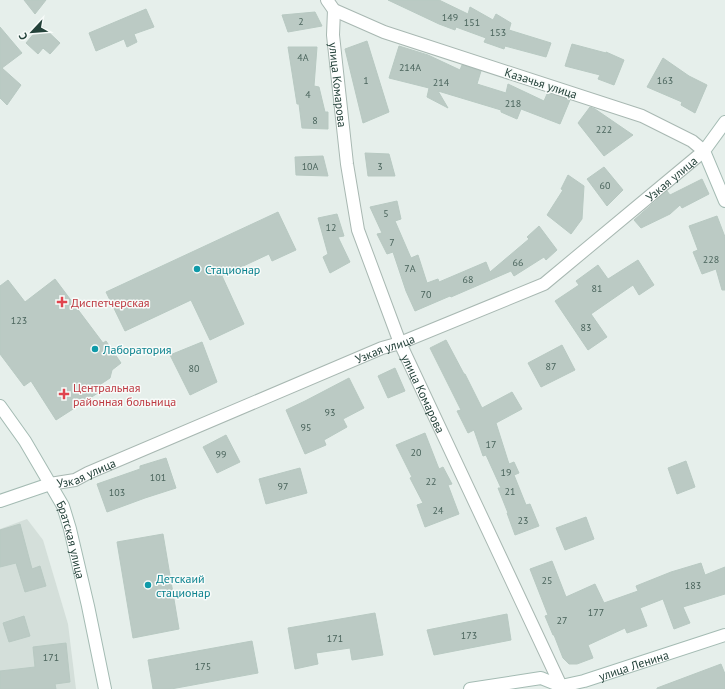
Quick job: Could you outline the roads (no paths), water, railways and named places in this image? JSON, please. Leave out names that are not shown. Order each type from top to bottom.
[{"type":"street","name":"Казачья улица","points":[[331,5],[384,32],[642,116],[692,141],[704,151],[725,200]]},
{"type":"street","name":"улица Комарова","points":[[331,5],[347,164],[358,230],[400,343],[563,687]]},
{"type":"street","name":"Узкая улица","points":[[0,501],[50,484],[75,480],[95,470],[375,351],[400,343],[544,284],[704,151],[725,122]]},
{"type":"street","name":"Братская улица","points":[[0,406],[24,440],[63,506],[70,529],[88,606],[105,689]]},
{"type":"street","name":"улица Ленина","points":[[563,687],[725,635]]},
{"type":"street","points":[[470,689],[542,678],[563,687]]},
{"type":"place","name":"Стационар","points":[[197,269]]},
{"type":"place","name":"Диспетчерская","points":[[62,302]]},
{"type":"place","name":"Лаборатория","points":[[95,349]]},
{"type":"place","name":"Центральная районная больница","points":[[64,394]]},
{"type":"place","name":"Детскаий стационар","points":[[148,585]]}]
